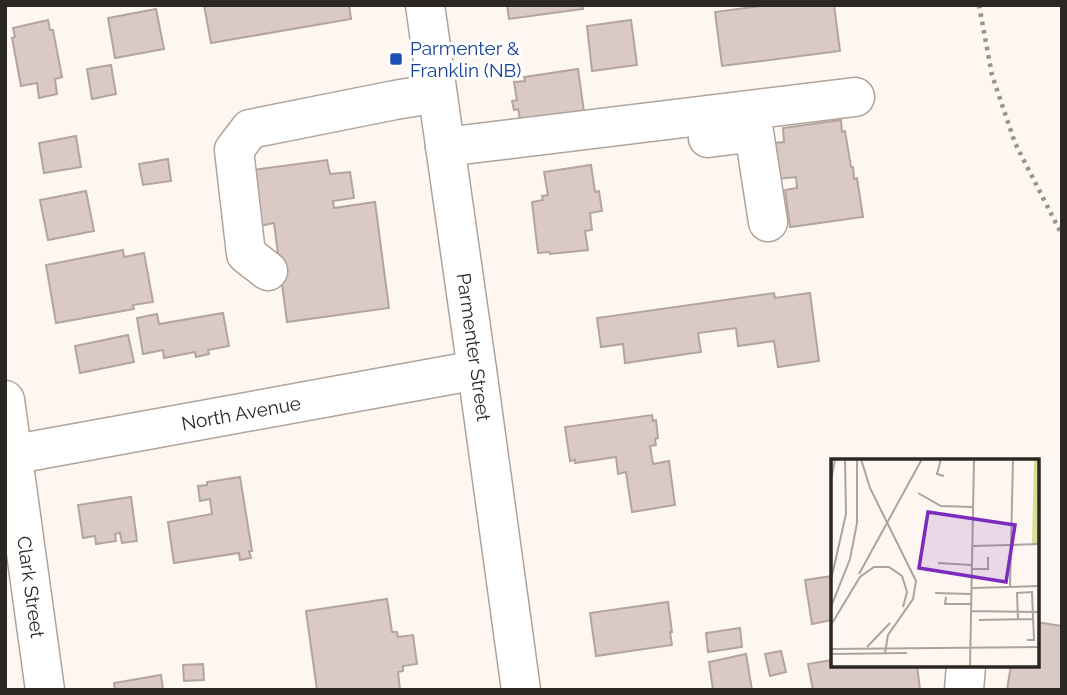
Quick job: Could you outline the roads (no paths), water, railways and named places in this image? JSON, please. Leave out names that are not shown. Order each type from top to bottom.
[{"type":"street","name":"Parmenter Street","points":[[425,5],[521,690]]},
{"type":"street","points":[[268,271],[246,254],[234,150],[250,129],[437,93]]},
{"type":"street","points":[[447,159],[855,97]]},
{"type":"street","points":[[447,159],[754,132],[768,222]]},
{"type":"street","name":"North Avenue","points":[[9,455],[477,370]]},
{"type":"street","name":"Clark Street","points":[[5,400],[9,455],[45,690]]},
{"type":"street","points":[[964,690],[966,667]]},
{"type":"place","name":"Parmenter & Franklin (NB)","points":[[396,59]]}]
